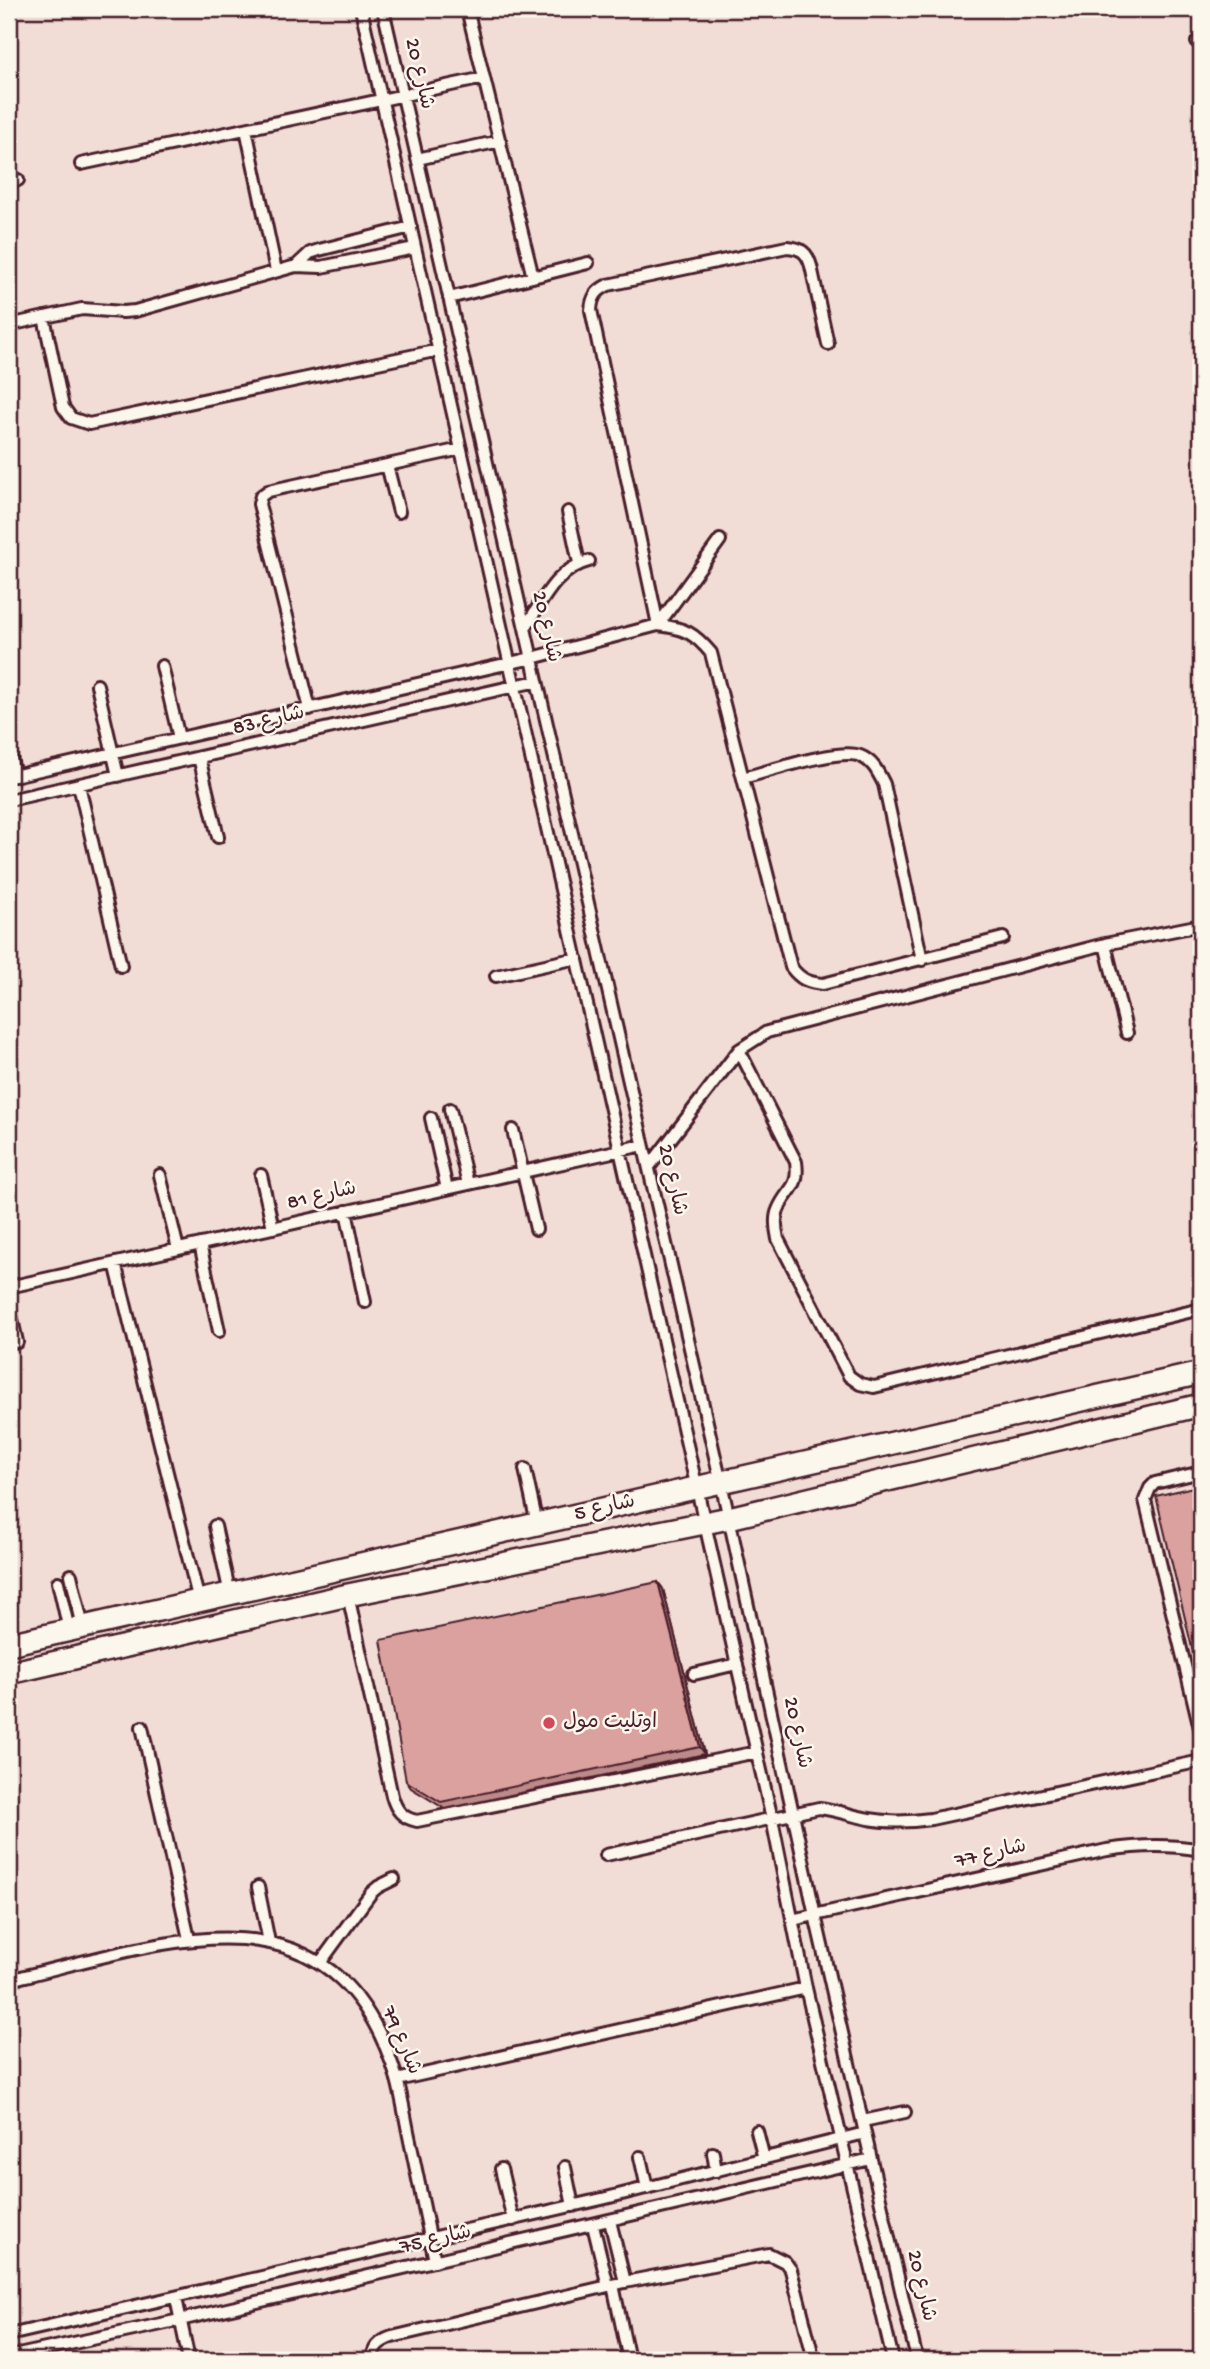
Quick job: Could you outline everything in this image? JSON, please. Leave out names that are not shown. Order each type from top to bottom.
[{"type":"street","name":"شارع 5","points":[[9,1644],[1201,1373]]},
{"type":"street","name":"شارع 5","points":[[9,1672],[348,1595],[729,1518],[1201,1405]]},
{"type":"lane","name":"شارع 20","points":[[361,9],[757,1752],[806,1988],[893,2360]]},
{"type":"lane","name":"شارع 20","points":[[383,9],[721,1482],[917,2360]]},
{"type":"lane","points":[[467,9],[533,277]]},
{"type":"lane","points":[[81,164],[484,78]]},
{"type":"lane","points":[[246,129],[276,271]]},
{"type":"lane","points":[[417,159],[500,141]]},
{"type":"lane","points":[[296,266],[310,253],[411,227]]},
{"type":"lane","points":[[658,625],[591,310],[592,299],[598,290],[608,285],[787,247],[798,248],[807,255],[811,266],[828,344]]},
{"type":"lane","points":[[9,325],[82,309],[135,311],[296,266],[321,267],[415,248]]},
{"type":"lane","points":[[449,298],[588,263]]},
{"type":"lane","points":[[44,317],[63,407],[71,418],[89,424],[439,350]]},
{"type":"lane","points":[[310,709],[259,504],[261,496],[268,491],[461,449]]},
{"type":"lane","points":[[387,465],[399,512]]},
{"type":"lane","points":[[525,628],[560,575],[584,562],[568,512]]},
{"type":"lane","points":[[478,522],[499,516]]},
{"type":"lane","points":[[658,625],[720,540]]},
{"type":"lane","points":[[658,625],[679,627],[698,637],[711,653],[791,967],[799,977],[810,983],[823,984],[1003,939]]},
{"type":"lane","name":"شارع 83","points":[[12,776],[510,664],[658,625]]},
{"type":"lane","points":[[162,666],[179,738]]},
{"type":"lane","name":"شارع 83","points":[[9,800],[537,681]]},
{"type":"lane","points":[[97,685],[118,776]]},
{"type":"lane","points":[[9,749],[12,776]]},
{"type":"lane","points":[[743,778],[839,754],[859,755],[876,766],[884,784],[922,960]]},
{"type":"lane","points":[[199,757],[218,837]]},
{"type":"lane","points":[[79,785],[121,967]]},
{"type":"lane","points":[[649,1167],[739,1050],[766,1032],[1105,944],[1201,925]]},
{"type":"lane","points":[[1105,944],[1127,1033]]},
{"type":"lane","points":[[496,975],[577,958]]},
{"type":"lane","points":[[739,1050],[796,1162],[794,1188],[778,1210],[775,1225],[778,1239],[849,1376],[860,1384],[874,1387],[1201,1309]]},
{"type":"lane","points":[[450,1109],[468,1184]]},
{"type":"lane","points":[[431,1118],[447,1189]]},
{"type":"lane","points":[[513,1130],[536,1229]]},
{"type":"lane","name":"شارع 81","points":[[9,1287],[643,1145]]},
{"type":"lane","points":[[160,1175],[178,1249]]},
{"type":"lane","points":[[261,1175],[273,1228]]},
{"type":"lane","points":[[346,1211],[365,1302]]},
{"type":"lane","points":[[200,1244],[219,1331]]},
{"type":"lane","points":[[115,1263],[199,1601]]},
{"type":"lane","points":[[9,1305],[17,1342]]},
{"type":"lane","points":[[525,1469],[537,1524]]},
{"type":"lane","points":[[1201,1472],[1155,1483],[1145,1500],[1201,1732]]},
{"type":"lane","points":[[215,1526],[230,1594]]},
{"type":"lane","points":[[71,1575],[76,1629]]},
{"type":"lane","points":[[58,1582],[76,1629]]},
{"type":"lane","points":[[348,1595],[392,1796],[398,1811],[410,1819],[417,1821],[757,1752]]},
{"type":"lane","points":[[694,1674],[737,1664]]},
{"type":"lane","points":[[142,1727],[189,1939]]},
{"type":"lane","points":[[606,1855],[819,1808],[850,1813],[864,1819],[909,1822],[1201,1761]]},
{"type":"lane","name":"شارع 77","points":[[792,1920],[1107,1850],[1139,1845],[1172,1845],[1201,1850]]},
{"type":"lane","points":[[320,1963],[372,1893],[394,1879]]},
{"type":"lane","points":[[258,1887],[269,1942]]},
{"type":"lane","name":"شارع 79","points":[[9,1980],[189,1939],[229,1937],[269,1942],[304,1953],[320,1963],[349,1987],[365,2008],[383,2042],[397,2080],[435,2261]]},
{"type":"lane","points":[[397,2080],[806,1988]]},
{"type":"lane","points":[[863,2121],[905,2112]]},
{"type":"lane","points":[[757,2131],[764,2159]]},
{"type":"lane","name":"شارع 75","points":[[9,2335],[573,2206],[865,2133]]},
{"type":"lane","points":[[713,2153],[716,2171]]},
{"type":"lane","points":[[640,2157],[647,2188]]},
{"type":"lane","name":"شارع 75","points":[[9,2357],[307,2291],[871,2159]]},
{"type":"lane","points":[[565,2167],[573,2206]]},
{"type":"lane","points":[[501,2169],[513,2220]]},
{"type":"lane","points":[[610,2221],[625,2282]]},
{"type":"lane","points":[[593,2225],[629,2360]]},
{"type":"lane","points":[[373,2360],[374,2349],[386,2339],[610,2285],[769,2254],[778,2257],[791,2270],[814,2360]]},
{"type":"lane","points":[[302,2268],[307,2291]]},
{"type":"lane","points":[[176,2298],[189,2360]]},
{"type":"shaded area","points":[[9,9],[1201,9],[1201,2360],[9,2360]]},
{"type":"building","points":[[1201,1485],[1201,1686],[1156,1496]]},
{"type":"building","points":[[658,1582],[700,1747],[441,1802],[406,1781],[381,1640]]},
{"type":"place","name":"اوتليت مول","points":[[549,1723]]}]
